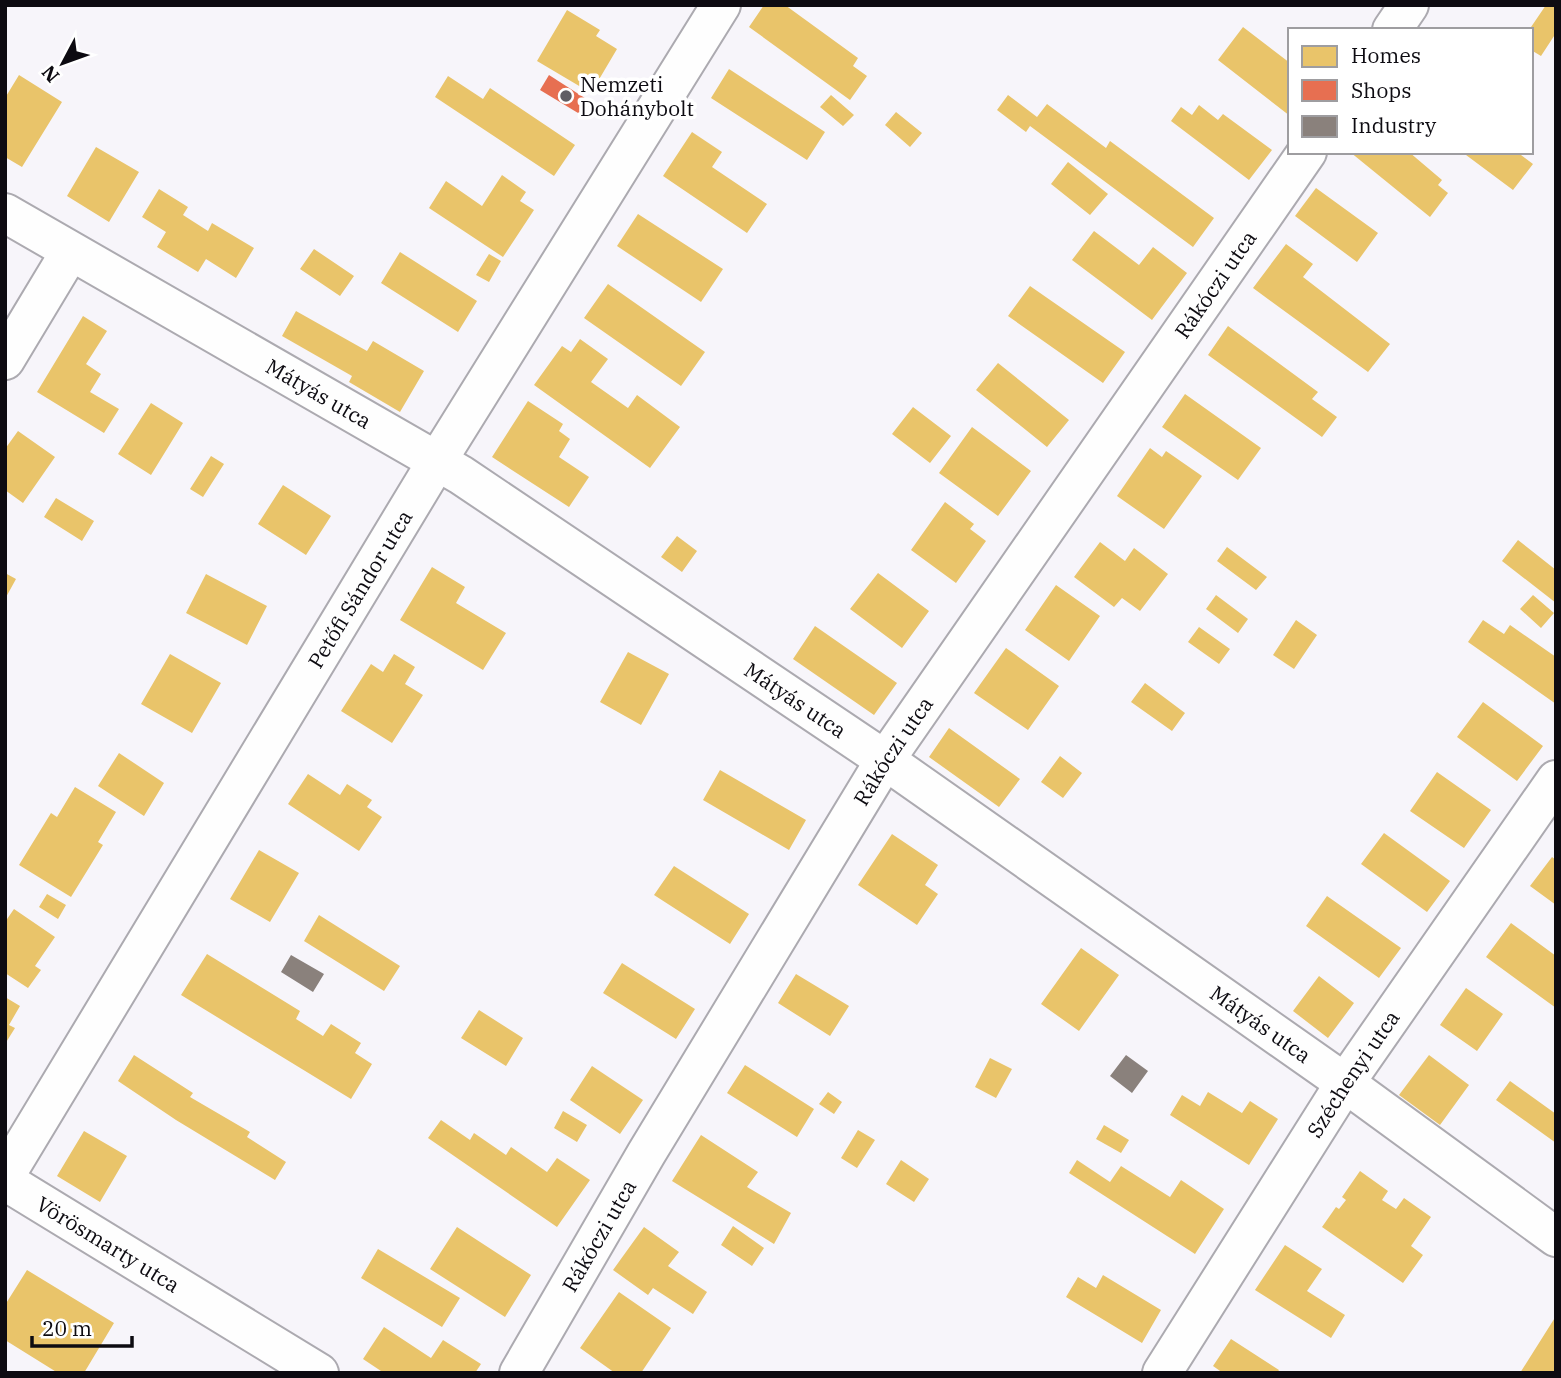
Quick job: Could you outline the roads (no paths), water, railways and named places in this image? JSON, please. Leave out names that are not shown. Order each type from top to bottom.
[{"type":"street","name":"Petőfi Sándor utca","points":[[5,1179],[437,461],[720,5]]},
{"type":"street","points":[[1393,28],[1409,5]]},
{"type":"street","name":"Rákóczi utca","points":[[519,1373],[646,1154],[885,760],[1306,154]]},
{"type":"street","name":"Mátyás utca","points":[[5,213],[437,461],[885,760],[1345,1083],[1556,1237]]},
{"type":"street","points":[[5,360],[71,252]]},
{"type":"street","name":"Széchenyi utca","points":[[1162,1373],[1345,1083],[1556,780]]},
{"type":"street","name":"Vörösmarty utca","points":[[5,1179],[318,1373]]},
{"type":"place","name":"Nemzeti Dohánybolt","points":[[566,96]]}]
